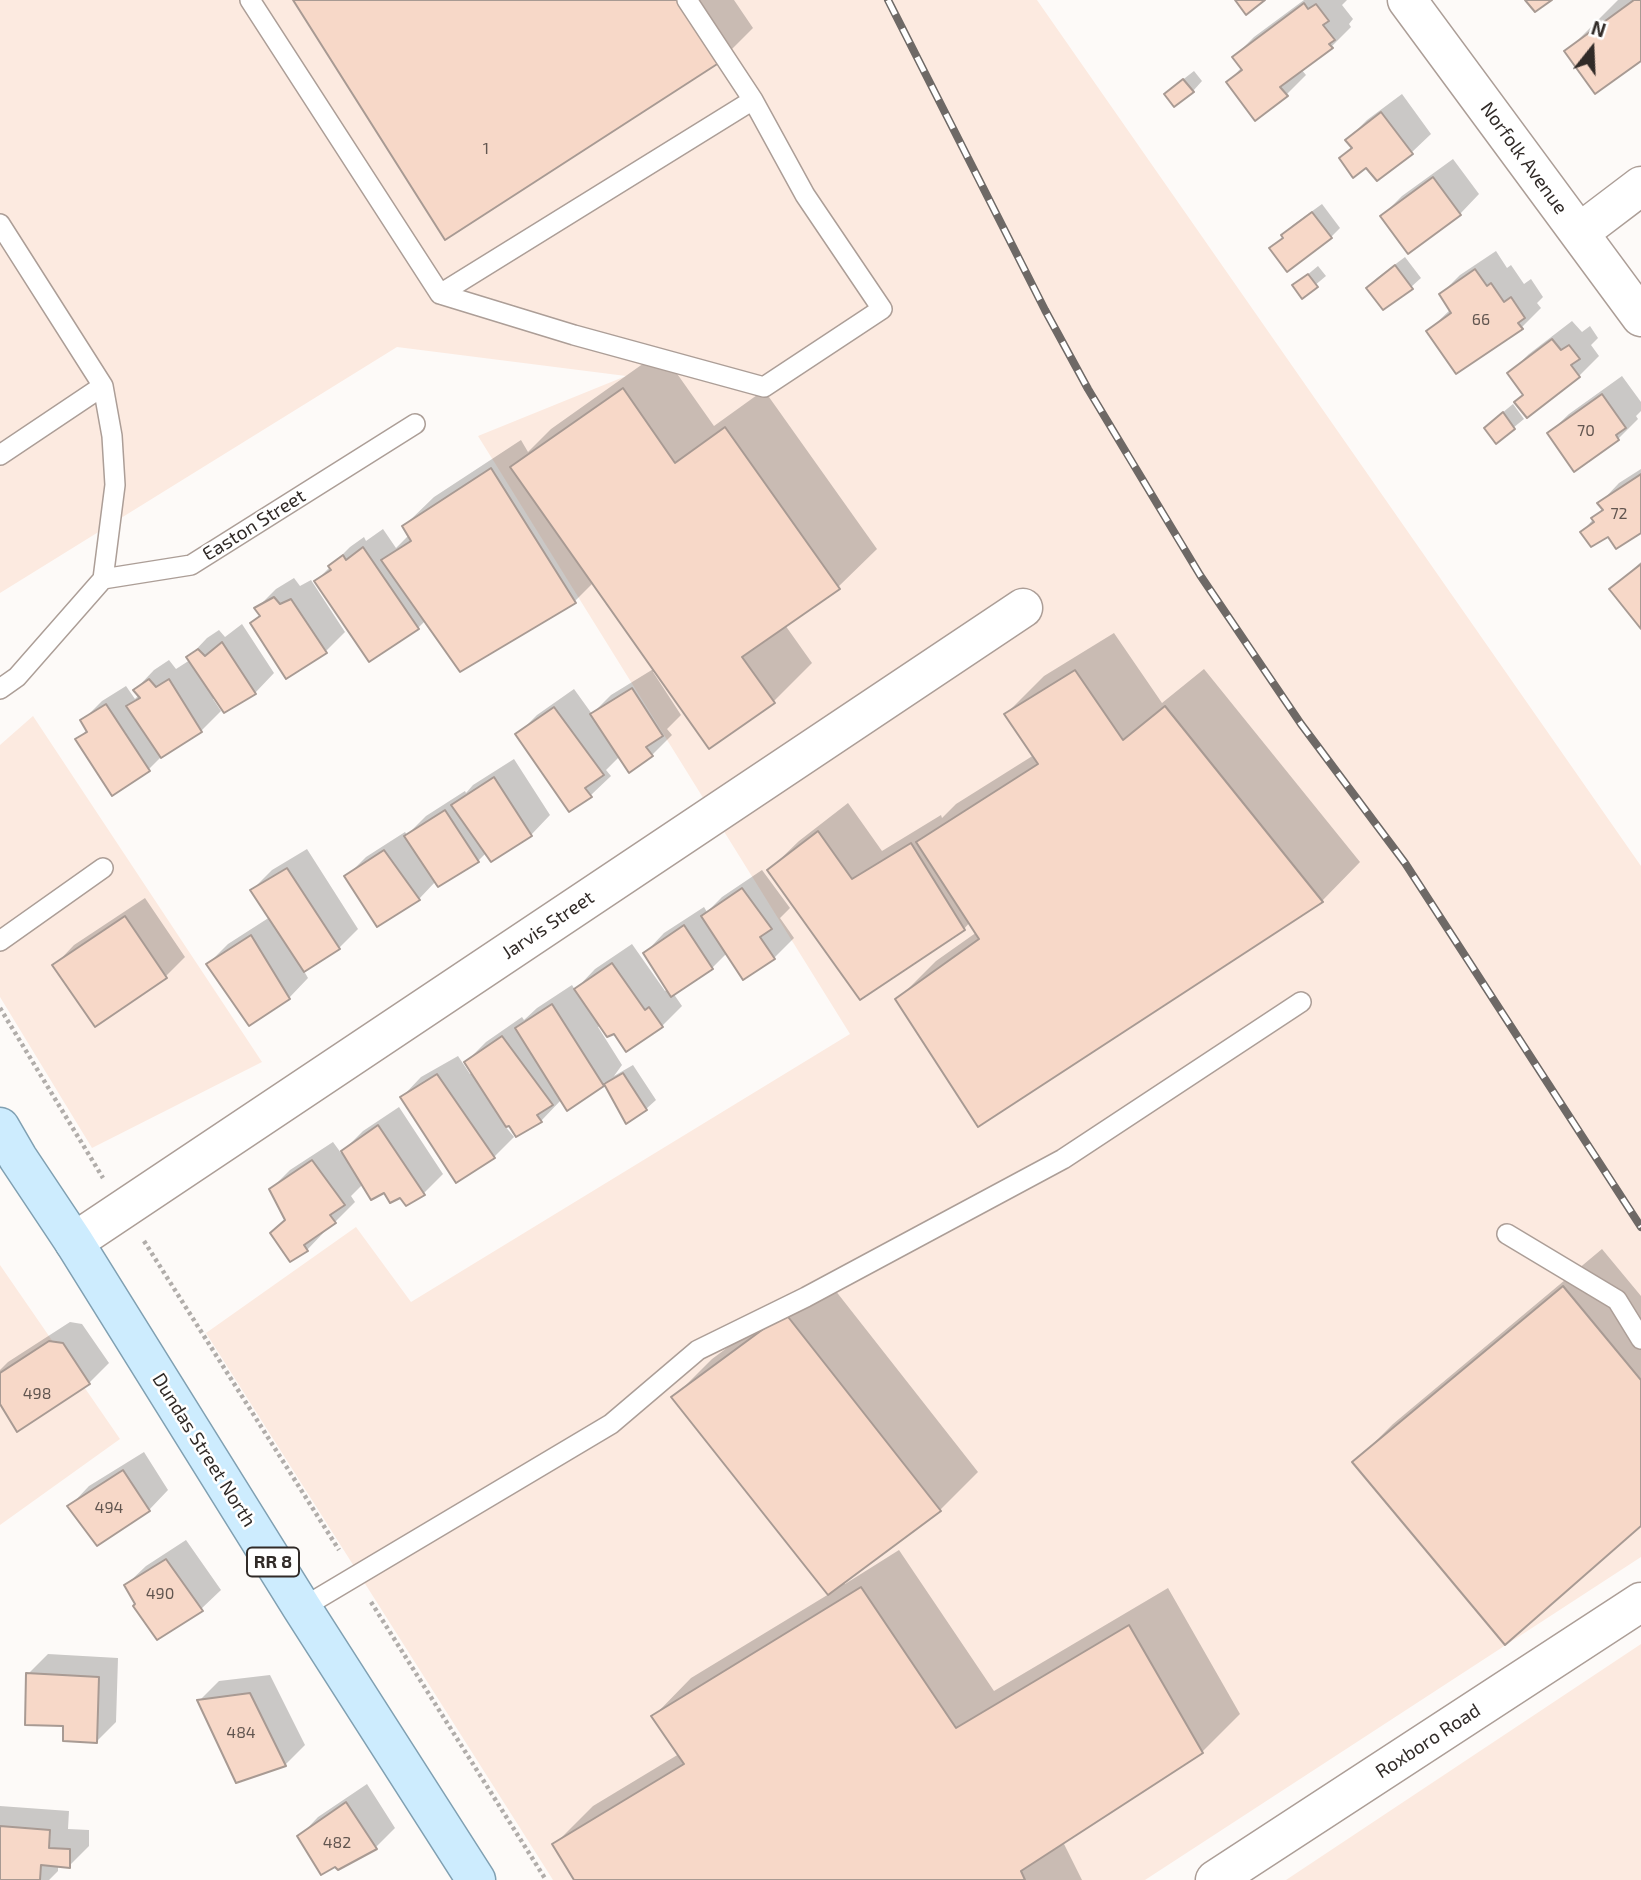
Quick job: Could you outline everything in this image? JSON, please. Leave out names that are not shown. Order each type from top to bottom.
[{"type":"main road","name":"Dundas Street North","points":[[6,1152],[74,1242],[302,1608],[476,1880]]},
{"type":"street","name":"Norfolk Avenue","points":[[1407,0],[1641,317]]},
{"type":"street","points":[[1579,233],[1641,186]]},
{"type":"street","name":"Jarvis Street","points":[[74,1242],[1023,608]]},
{"type":"street","name":"Roxboro Road","points":[[1215,1880],[1641,1602]]},
{"type":"lane","points":[[250,0],[440,294],[574,335],[764,387],[882,309],[805,195],[753,100],[687,0]]},
{"type":"lane","points":[[440,294],[753,100]]},
{"type":"lane","points":[[0,225],[103,386],[112,436],[115,485],[103,579],[18,677],[0,689]]},
{"type":"lane","points":[[0,455],[103,386]]},
{"type":"lane","name":"Easton Street","points":[[103,579],[191,565],[415,424]]},
{"type":"lane","points":[[0,941],[103,868]]},
{"type":"lane","points":[[302,1608],[611,1424],[698,1350],[806,1297],[1063,1159],[1301,1002]]},
{"type":"lane","points":[[1507,1234],[1617,1300],[1641,1339]]},
{"type":"path","points":[[0,1008],[84,1149],[546,1880]]},
{"type":"shaded area","points":[[0,0],[1037,0],[1641,866],[1641,1557],[1145,1880],[553,1880],[206,1333],[356,1227],[411,1302],[850,1034],[478,436],[626,376],[397,347],[0,593]]},
{"type":"shaded area","points":[[33,716],[262,1062],[92,1148],[0,997],[0,745]]},
{"type":"shaded area","points":[[0,1265],[120,1439],[0,1525]]},
{"type":"shaded area","points":[[1641,1644],[1641,1880],[1286,1880]]},
{"type":"building","points":[[293,0],[685,0],[725,59],[445,240]]},
{"type":"building","points":[[1235,0],[1265,0],[1246,15]]},
{"type":"building","points":[[1525,0],[1552,0],[1535,12]]},
{"type":"building","points":[[1634,0],[1641,0],[1641,61],[1595,94],[1564,51]]},
{"type":"building","points":[[1304,3],[1308,9],[1316,4],[1329,21],[1323,25],[1335,40],[1329,44],[1333,48],[1280,87],[1288,96],[1255,121],[1226,82],[1242,70],[1232,57]]},
{"type":"building","points":[[1183,79],[1194,92],[1174,107],[1164,94]]},
{"type":"building","points":[[1381,112],[1413,154],[1377,181],[1366,168],[1353,178],[1339,158],[1352,148],[1345,140]]},
{"type":"building","points":[[1433,177],[1461,215],[1408,254],[1380,216]]},
{"type":"building","points":[[1312,212],[1332,238],[1287,272],[1269,248],[1283,238],[1281,235]]},
{"type":"building","points":[[1395,265],[1413,289],[1383,310],[1366,288]]},
{"type":"building","points":[[1475,269],[1487,286],[1491,283],[1504,302],[1511,297],[1525,318],[1518,323],[1523,329],[1456,374],[1426,331],[1451,313],[1439,294]]},
{"type":"building","points":[[1308,274],[1318,287],[1302,299],[1292,285]]},
{"type":"building","points":[[1552,339],[1561,350],[1569,345],[1580,359],[1571,365],[1580,377],[1527,418],[1514,402],[1523,395],[1507,373]]},
{"type":"building","points":[[623,388],[675,463],[725,427],[840,589],[742,657],[775,703],[709,749],[510,467]]},
{"type":"building","points":[[1602,394],[1626,428],[1616,435],[1619,440],[1574,472],[1547,433]]},
{"type":"building","points":[[1503,412],[1515,429],[1496,444],[1484,428]]},
{"type":"building","points":[[491,468],[576,603],[460,672],[381,560],[411,541],[402,526]]},
{"type":"building","points":[[1641,474],[1641,533],[1616,549],[1608,537],[1591,547],[1580,532],[1594,522],[1591,518],[1603,510],[1597,503]]},
{"type":"building","points":[[363,547],[419,629],[369,662],[314,581],[331,570],[328,566],[343,555],[346,560]]},
{"type":"building","points":[[1641,564],[1641,629],[1609,589]]},
{"type":"building","points":[[274,597],[280,604],[291,599],[327,653],[286,679],[250,623],[260,616],[254,608]]},
{"type":"building","points":[[222,642],[256,694],[224,713],[186,657],[198,649],[205,656]]},
{"type":"building","points":[[1075,670],[1123,740],[1165,706],[1323,902],[978,1127],[895,999],[979,939],[916,842],[1038,764],[1004,714]]},
{"type":"building","points":[[149,679],[156,687],[169,679],[202,732],[161,758],[126,706],[140,698],[133,690]]},
{"type":"building","points":[[632,688],[663,736],[646,747],[653,756],[629,773],[590,714]]},
{"type":"building","points":[[106,704],[150,771],[112,796],[75,739],[87,732],[80,720]]},
{"type":"building","points":[[554,707],[604,775],[585,788],[592,797],[569,812],[515,734]]},
{"type":"building","points":[[494,777],[532,836],[491,862],[451,805]]},
{"type":"building","points":[[445,810],[479,862],[438,887],[404,836]]},
{"type":"building","points":[[818,831],[852,879],[911,843],[965,930],[860,1000],[767,870]]},
{"type":"building","points":[[384,850],[420,900],[377,927],[344,876]]},
{"type":"building","points":[[287,868],[340,949],[304,972],[250,890]]},
{"type":"building","points":[[742,888],[772,929],[760,937],[775,959],[743,980],[701,916]]},
{"type":"building","points":[[125,916],[167,978],[95,1027],[52,965]]},
{"type":"building","points":[[684,925],[713,969],[671,997],[643,953]]},
{"type":"building","points":[[251,935],[290,999],[249,1026],[206,964]]},
{"type":"building","points":[[612,963],[645,1010],[649,1007],[663,1027],[626,1052],[614,1034],[607,1037],[574,989]]},
{"type":"building","points":[[552,1004],[604,1086],[567,1111],[515,1028]]},
{"type":"building","points":[[502,1036],[553,1105],[537,1115],[542,1122],[516,1137],[509,1126],[506,1127],[464,1062]]},
{"type":"building","points":[[623,1073],[647,1110],[626,1124],[604,1084]]},
{"type":"building","points":[[437,1074],[495,1158],[456,1183],[400,1097]]},
{"type":"building","points":[[378,1125],[425,1195],[406,1206],[400,1198],[390,1203],[384,1193],[371,1200],[341,1151]]},
{"type":"building","points":[[312,1160],[345,1205],[330,1215],[336,1223],[304,1245],[308,1251],[290,1262],[270,1233],[285,1220],[269,1189]]},
{"type":"building","points":[[1563,1286],[1641,1380],[1641,1526],[1505,1645],[1352,1462]]},
{"type":"building","points":[[785,1313],[941,1511],[828,1595],[671,1397]]},
{"type":"building","points":[[49,1341],[63,1343],[90,1384],[17,1432],[0,1404],[0,1373]]},
{"type":"building","points":[[123,1470],[150,1511],[97,1546],[67,1506]]},
{"type":"building","points":[[166,1559],[203,1611],[157,1640],[133,1606],[135,1604],[124,1585]]},
{"type":"building","points":[[861,1587],[956,1728],[1129,1625],[1203,1753],[1021,1871],[1025,1880],[574,1880],[552,1844],[684,1764],[651,1716]]},
{"type":"building","points":[[26,1673],[99,1677],[97,1743],[63,1741],[63,1726],[25,1725]]},
{"type":"building","points":[[250,1693],[286,1766],[236,1783],[197,1700]]},
{"type":"building","points":[[346,1802],[377,1849],[338,1870],[335,1867],[321,1875],[297,1836]]},
{"type":"building","points":[[0,1826],[50,1830],[49,1848],[70,1849],[70,1868],[41,1865],[40,1880],[0,1880]]},
{"type":"railway","points":[[888,0],[1045,310],[1088,389],[1200,575],[1301,724],[1405,863],[1641,1227]]}]
